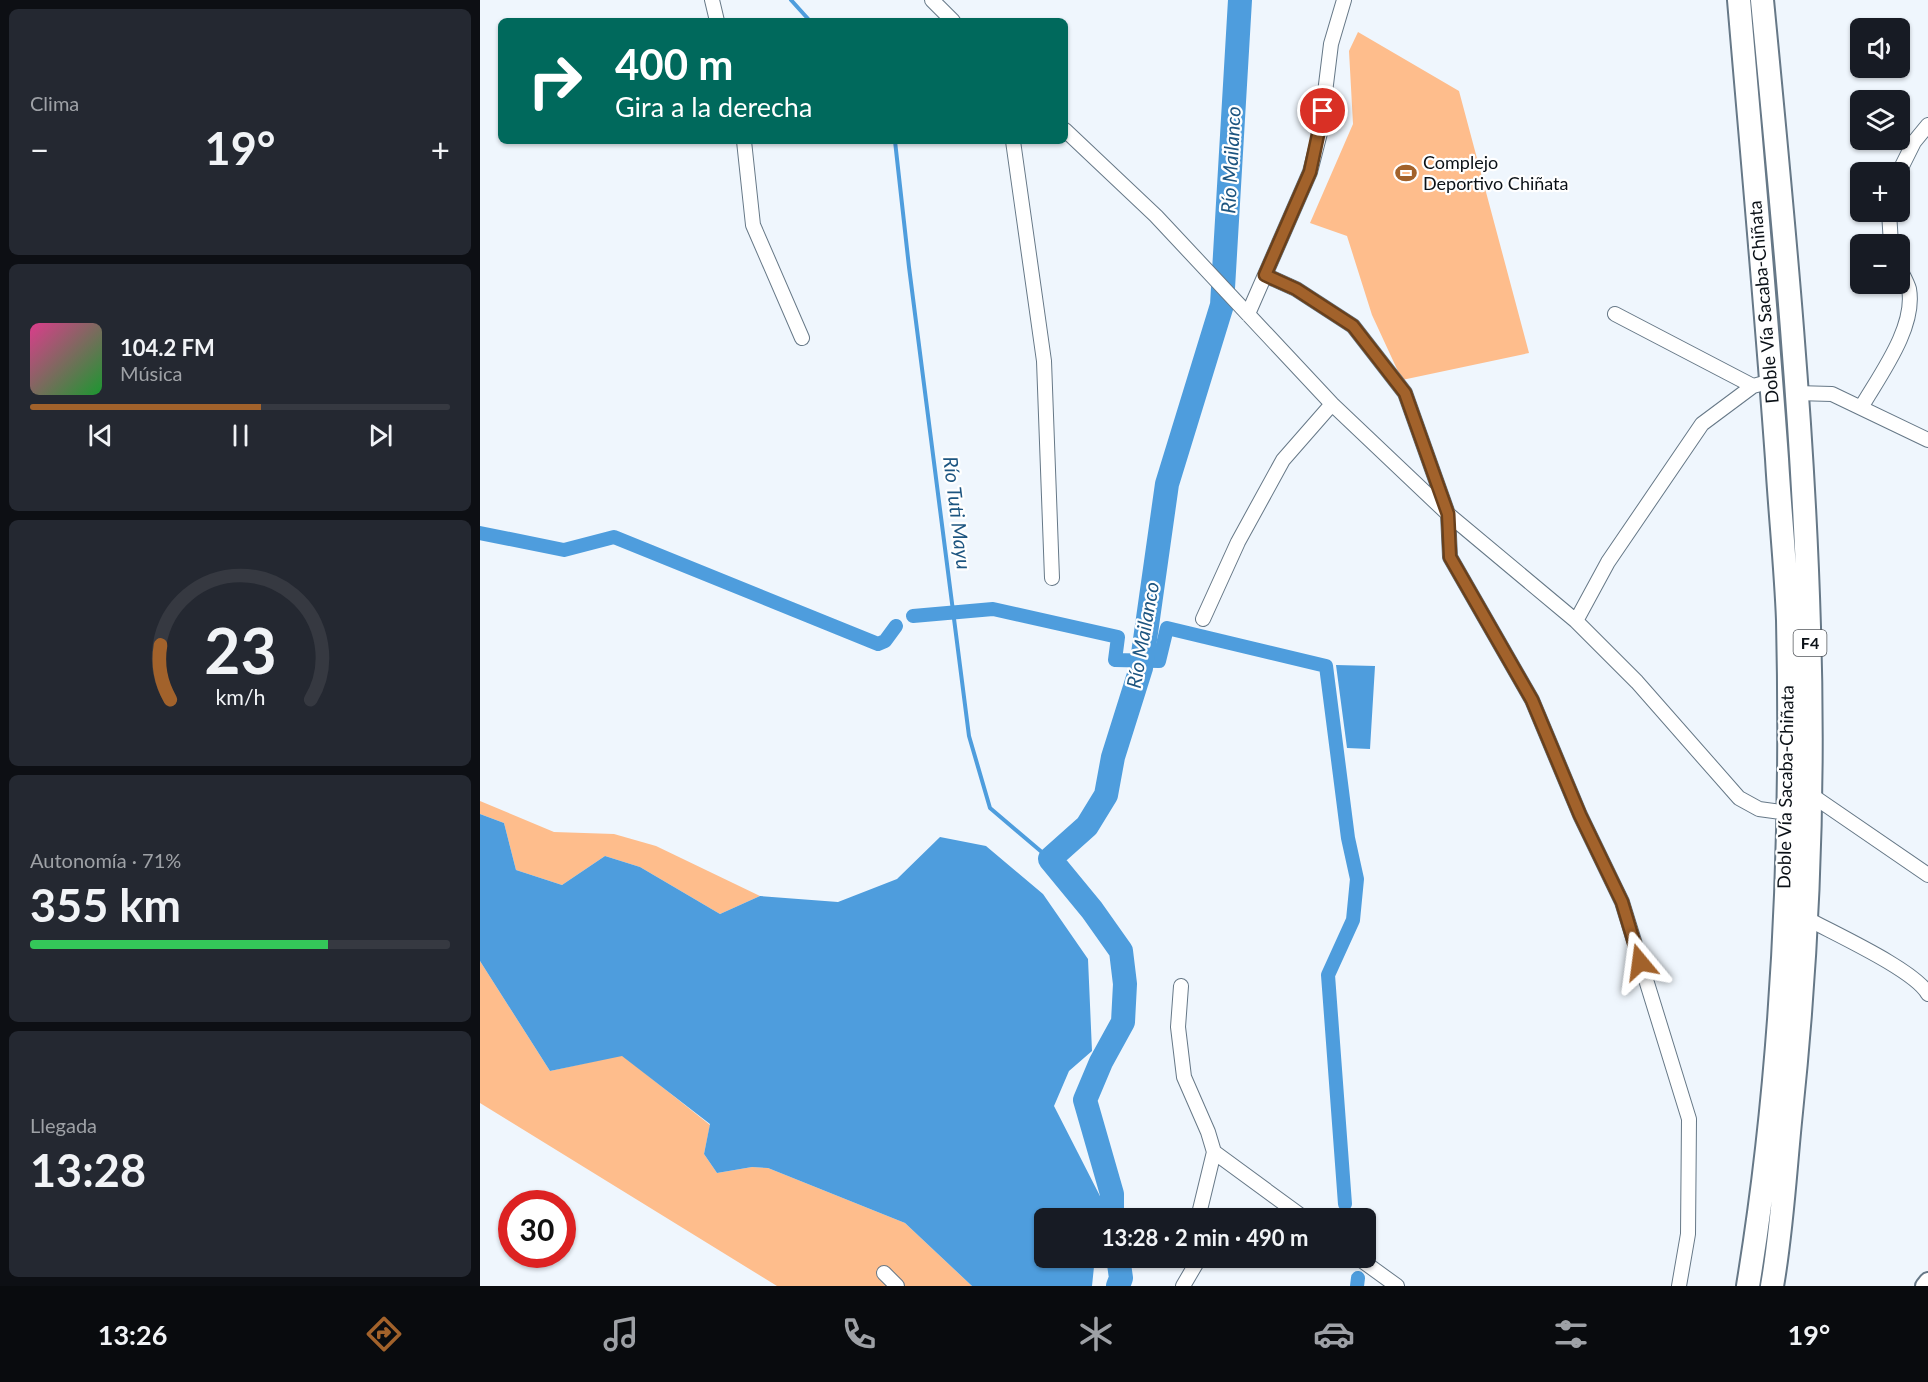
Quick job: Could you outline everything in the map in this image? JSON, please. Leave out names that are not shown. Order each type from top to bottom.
[{"type":"highway","name":"Doble Vía Sacaba-Chiñata","points":[[1738,0],[1762,383],[1788,618],[1788,813],[1772,1100],[1748,1286]]},
{"type":"highway","name":"Doble Vía Sacaba-Chiñata","points":[[1762,0],[1796,393],[1809,624],[1810,794],[1806,918],[1797,1056],[1772,1286]]},
{"type":"street","points":[[712,0],[716,18]]},
{"type":"street","points":[[932,0],[950,18]]},
{"type":"street","points":[[1248,314],[1310,172],[1320,133],[1330,44],[1344,0]]},
{"type":"street","points":[[1904,162],[1914,142],[1928,125]]},
{"type":"street","points":[[1068,133],[1156,216],[1332,404],[1448,514],[1576,621],[1637,682],[1739,798],[1760,809],[1788,813]]},
{"type":"street","points":[[744,144],[753,225],[802,338]]},
{"type":"street","points":[[1013,144],[1044,362],[1052,578]]},
{"type":"street","points":[[1265,275],[1296,289],[1353,326],[1405,393],[1448,514],[1450,557],[1532,700],[1580,815],[1622,902],[1689,1119],[1688,1234],[1679,1286]]},
{"type":"street","points":[[1862,406],[1895,349],[1909,312],[1909,294]]},
{"type":"street","points":[[1615,314],[1762,383]]},
{"type":"street","points":[[1576,621],[1608,562],[1702,424],[1762,383]]},
{"type":"street","points":[[1796,393],[1832,394],[1862,406],[1928,440]]},
{"type":"street","points":[[1203,619],[1239,542],[1283,460],[1332,404]]},
{"type":"street","points":[[1810,794],[1928,875]]},
{"type":"street","points":[[1806,918],[1923,985],[1928,994]]},
{"type":"street","points":[[1181,986],[1178,1027],[1184,1077],[1208,1132],[1214,1152],[1200,1208]]},
{"type":"street","points":[[1214,1152],[1290,1208]]},
{"type":"street","points":[[1183,1286],[1194,1268]]},
{"type":"street","points":[[1372,1268],[1397,1286]]},
{"type":"street","points":[[884,1273],[897,1286]]},
{"type":"street","points":[[1924,1286],[1928,1281]]},
{"type":"shaded area","name":"Complejo Deportivo Chiñata","points":[[1358,32],[1459,91],[1529,353],[1402,380],[1372,315],[1347,236],[1310,223],[1353,124],[1349,51]]},
{"type":"shaded area","points":[[480,801],[554,832],[614,834],[656,846],[760,896],[720,914],[640,867],[605,856],[562,885],[516,870],[504,823],[480,814]]},
{"type":"shaded area","points":[[480,961],[550,1071],[622,1055],[710,1125],[704,1154],[717,1173],[752,1167],[768,1168],[905,1223],[972,1286],[777,1286],[480,1103]]},
{"type":"water","points":[[1336,665],[1375,666],[1370,749],[1347,748]]},
{"type":"water","points":[[480,814],[504,823],[516,870],[562,885],[605,856],[640,867],[720,914],[760,896],[838,902],[897,879],[940,837],[986,846],[1043,894],[1088,959],[1092,1051],[1069,1071],[1054,1106],[1101,1198],[1100,1208],[1034,1208],[1034,1268],[1094,1268],[1092,1286],[972,1286],[905,1223],[768,1168],[752,1167],[717,1173],[704,1154],[710,1124],[622,1056],[550,1071],[480,961]]},
{"type":"waterway","name":"Río Tuti Mayu","points":[[791,0],[807,18]]},
{"type":"waterway","name":"Río Mailanco","points":[[1112,1208],[1112,1194],[1085,1100],[1101,1062],[1123,1022],[1125,984],[1121,951],[1092,910],[1050,859],[1087,826],[1106,795],[1113,757],[1141,668],[1167,484],[1222,305],[1240,0]]},
{"type":"waterway","name":"Río Tuti Mayu","points":[[895,144],[969,736],[990,808],[1050,859]]},
{"type":"waterway","points":[[480,533],[564,550],[614,537],[878,644],[885,641],[896,626]]},
{"type":"waterway","points":[[913,616],[993,609],[1118,637],[1115,660],[1159,661],[1167,628],[1326,666],[1348,838],[1357,879],[1353,920],[1328,975],[1345,1204]]},
{"type":"waterway","name":"Río Mailanco","points":[[1118,1286],[1121,1278],[1120,1268]]},
{"type":"waterway","points":[[1357,1286],[1358,1278]]},
{"type":"place","name":"Complejo Deportivo Chiñata","points":[[1406,173]]},
{"type":"route","points":[[1323,111],[1310,172],[1265,275],[1296,289],[1353,326],[1405,393],[1448,514],[1450,557],[1532,700],[1580,815],[1622,902],[1640,962]]}]
